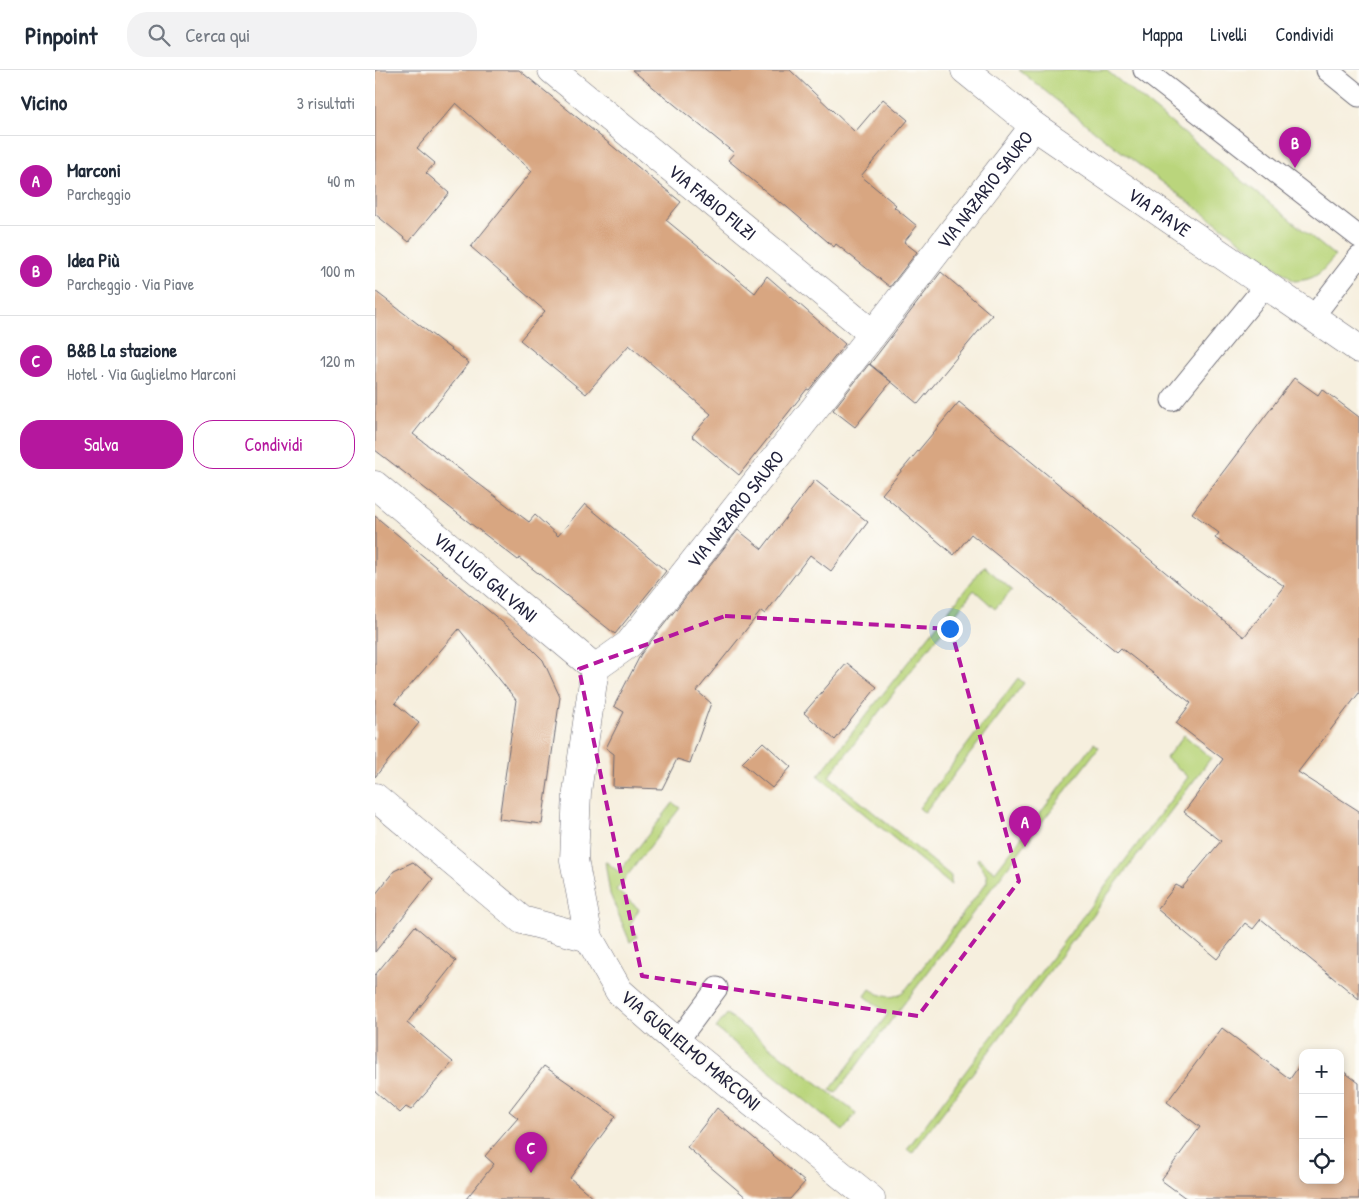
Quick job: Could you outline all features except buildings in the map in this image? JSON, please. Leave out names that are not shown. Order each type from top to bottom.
[{"type":"street","name":"VIA FABIO FILZI","points":[[552,70],[873,334]]},
{"type":"street","name":"VIA PIAVE","points":[[965,70],[1034,126],[1359,350]]},
{"type":"street","name":"VIA NAZARIO SAURO","points":[[595,668],[629,644],[1034,126]]},
{"type":"street","name":"VIA LUIGI GALVANI","points":[[375,485],[595,668]]},
{"type":"street","points":[[375,797],[522,920],[589,938],[574,860],[577,792],[595,668]]},
{"type":"street","name":"VIA GUGLIELMO MARCONI","points":[[589,938],[619,991],[677,1042],[871,1199]]},
{"type":"lane","points":[[1144,70],[1359,237]]},
{"type":"lane","points":[[1327,70],[1359,96]]},
{"type":"lane","points":[[1312,318],[1359,257]]},
{"type":"lane","points":[[1172,400],[1265,286]]},
{"type":"lane","points":[[677,1042],[717,988]]},
{"type":"highlighted area","points":[[725,616],[951,629],[1019,881],[918,1016],[642,976],[579,669]]},
{"type":"green space","points":[[1019,70],[1106,70],[1335,256],[1318,274],[1308,279],[1294,281],[1102,137]]},
{"type":"green space","points":[[984,566],[1012,590],[995,609],[974,590],[829,776],[951,876],[951,885],[818,776]]},
{"type":"green space","points":[[1018,678],[1024,683],[925,813],[919,808]]},
{"type":"green space","points":[[1184,735],[1211,758],[912,1153],[907,1149],[1188,777],[1166,758]]},
{"type":"green space","points":[[1094,743],[1099,747],[836,1093],[830,1090],[888,1014],[865,996],[870,989],[889,997],[898,995],[907,988],[987,882],[987,875],[977,860],[978,858],[995,872]]},
{"type":"green space","points":[[673,803],[680,808],[616,890],[639,909],[630,925],[637,937],[630,942],[610,894],[605,861],[619,872]]},
{"type":"green space","points":[[727,1014],[856,1113],[843,1131],[716,1028]]},
{"type":"place","name":"Idea Più","points":[[1295,168]]},
{"type":"place","name":"Marconi","points":[[1025,847]]},
{"type":"place","name":"B&B La stazione","points":[[531,1173]]}]
